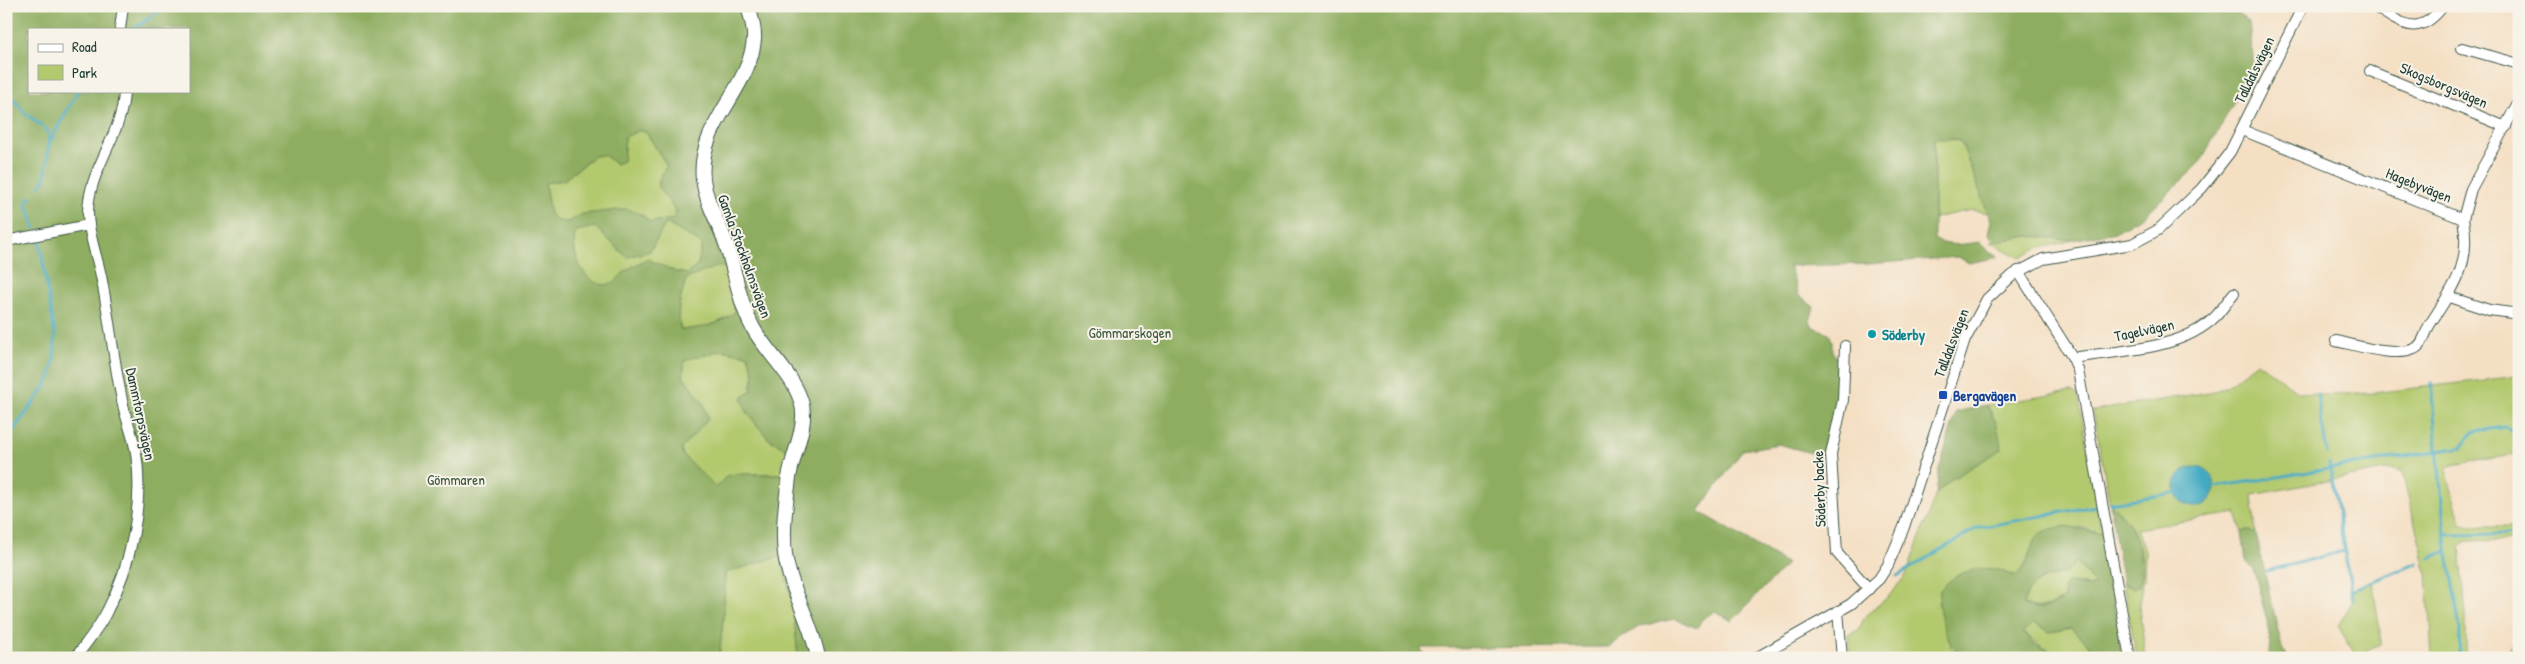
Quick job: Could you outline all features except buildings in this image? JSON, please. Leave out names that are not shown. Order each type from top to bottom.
[{"type":"street","points":[[120,28],[123,6]]},
{"type":"street","name":"Gamla Stockholmsvägen","points":[[748,6],[754,26],[753,48],[743,74],[708,138],[702,161],[703,181],[710,210],[728,248],[748,318],[794,385],[801,402],[801,427],[789,480],[785,554],[797,594],[813,632],[818,658]]},
{"type":"street","name":"Talldalsvägen","points":[[1756,658],[1851,604],[1879,579],[1895,550],[1974,321],[1987,298],[2018,271],[2052,256],[2123,246],[2149,236],[2202,188],[2230,152],[2303,6]]},
{"type":"street","points":[[2374,6],[2412,26],[2425,25],[2432,20],[2443,6]]},
{"type":"street","points":[[2462,48],[2519,64]]},
{"type":"street","name":"Skogsborgsvägen","points":[[2370,70],[2506,127]]},
{"type":"street","name":"Dammtorpsvägen","points":[[75,658],[107,612],[120,579],[131,544],[138,475],[136,451],[124,412],[101,276],[88,214],[90,195],[120,119],[124,92]]},
{"type":"street","name":"Hagebyvägen","points":[[2242,130],[2464,219],[2471,189],[2519,101]]},
{"type":"street","points":[[2336,341],[2387,351],[2417,348],[2458,279],[2466,246],[2464,219]]},
{"type":"street","points":[[6,241],[89,225]]},
{"type":"street","points":[[2018,271],[2073,358],[2080,382],[2130,658]]},
{"type":"street","name":"Tagelvägen","points":[[2073,358],[2159,344],[2185,337],[2214,318],[2234,293]]},
{"type":"street","points":[[2449,297],[2489,310],[2519,314]]},
{"type":"street","name":"Söderby backe","points":[[1845,346],[1843,400],[1831,454],[1837,553],[1869,589]]},
{"type":"street","points":[[1838,611],[1842,658]]},
{"type":"green space","name":"Gömmarskogen","points":[[6,6],[2226,6],[2249,22],[2254,67],[2199,164],[2146,214],[2115,232],[2073,240],[2030,236],[1995,241],[1988,235],[1991,220],[1961,142],[1955,139],[1934,139],[1934,239],[1945,244],[1980,242],[1989,252],[1998,257],[1969,263],[1958,257],[1869,264],[1789,266],[1799,296],[1814,307],[1810,321],[1813,327],[1829,333],[1832,341],[1832,351],[1839,362],[1841,383],[1826,457],[1778,444],[1743,450],[1699,511],[1787,564],[1732,621],[1715,611],[1702,619],[1697,628],[1675,619],[1640,626],[1608,647],[1420,648],[1428,658],[798,658],[793,605],[781,556],[725,573],[724,611],[719,658],[6,658]],"holes":[[[640,130],[646,132],[667,165],[659,180],[659,188],[676,211],[674,219],[650,222],[641,214],[626,209],[583,214],[568,222],[557,221],[550,214],[545,183],[564,180],[594,156],[604,155],[616,164],[623,161],[625,137]],[[666,223],[702,244],[698,265],[687,274],[676,272],[647,259],[627,270],[613,283],[604,285],[588,277],[577,260],[574,240],[576,231],[595,227],[627,257],[650,251]],[[716,267],[725,267],[735,312],[723,320],[710,325],[681,330],[679,311],[686,279]],[[722,350],[748,355],[754,373],[752,390],[742,398],[749,414],[761,430],[783,448],[791,451],[788,474],[734,474],[726,476],[716,488],[683,455],[681,449],[708,419],[704,404],[683,376],[685,360]]]},
{"type":"green space","points":[[640,130],[646,132],[667,166],[659,180],[659,188],[676,211],[674,219],[650,222],[641,214],[583,214],[568,222],[557,221],[550,214],[544,183],[564,180],[594,156],[604,155],[616,164],[623,161],[625,137]]},
{"type":"green space","points":[[1943,137],[1961,142],[1988,213],[1972,210],[1934,218],[1934,138]]},
{"type":"green space","points":[[666,223],[702,244],[698,265],[687,274],[676,272],[647,259],[627,270],[614,282],[603,285],[595,283],[588,277],[577,260],[574,240],[576,231],[595,227],[627,257],[650,251]]},
{"type":"green space","points":[[2030,236],[2073,240],[2037,249],[2020,258],[1990,242]]},
{"type":"green space","points":[[716,266],[725,267],[735,312],[723,320],[710,325],[681,330],[679,311],[686,279]]},
{"type":"green space","points":[[722,350],[748,355],[754,373],[746,412],[760,426],[768,439],[791,451],[788,474],[739,475],[722,482],[716,488],[683,455],[681,448],[708,419],[704,404],[683,376],[685,359]]},
{"type":"green space","points":[[2257,362],[2298,392],[2321,395],[2373,393],[2519,376],[2519,434],[2517,441],[2519,441],[2519,454],[2452,465],[2446,470],[2461,524],[2482,527],[2519,527],[2519,540],[2466,541],[2460,546],[2466,615],[2466,658],[2432,658],[2427,572],[2402,472],[2390,469],[2252,495],[2256,534],[2251,530],[2242,533],[2236,513],[2136,529],[2145,551],[2144,579],[2139,609],[2146,658],[2137,658],[2123,584],[2134,588],[2139,586],[2142,576],[2142,564],[2137,541],[2132,530],[2125,519],[2110,504],[2093,411],[2215,391],[2227,386]]},
{"type":"green space","points":[[2071,392],[2078,395],[2102,533],[2080,527],[2031,552],[2024,570],[2018,575],[1998,570],[1983,569],[1958,575],[1938,602],[1951,647],[1962,658],[1850,658],[1848,635],[1858,630],[1866,615],[1888,597],[1906,575],[1936,494],[1952,479],[2002,449],[1990,409],[1986,405]]},
{"type":"green space","points":[[1986,405],[1996,422],[2002,449],[1952,479],[1936,494],[1939,470],[1956,412]]},
{"type":"green space","points":[[2110,504],[2126,520],[2136,539],[2141,561],[2141,572],[2140,583],[2134,588],[2123,584]]},
{"type":"green space","points":[[2065,526],[2102,533],[2123,658],[2103,658],[2071,628],[2050,632],[2034,623],[2023,632],[2035,644],[2064,658],[1962,658],[1951,643],[1941,617],[1940,590],[1952,579],[1974,570],[1999,570],[2018,575],[2025,565],[2037,536],[2046,530]],"holes":[[[2076,561],[2095,585],[2090,587],[2068,582],[2064,588],[2064,598],[2053,605],[2035,608],[2023,604],[2028,592],[2039,581],[2066,572]]]},
{"type":"green space","points":[[2245,530],[2251,530],[2256,534],[2282,648],[2287,658],[2274,658],[2269,655],[2270,633],[2254,570],[2246,561],[2242,533]]},
{"type":"green space","points":[[781,556],[793,605],[798,658],[719,658],[724,611],[725,573]]},
{"type":"green space","points":[[2076,561],[2095,585],[2090,587],[2078,583],[2064,588],[2064,598],[2048,606],[2034,607],[2023,604],[2028,592],[2039,581],[2067,572]]},
{"type":"green space","points":[[2372,581],[2380,630],[2380,645],[2356,656],[2338,626],[2353,600],[2351,590]]},
{"type":"green space","points":[[2034,623],[2050,632],[2071,628],[2098,654],[2078,657],[2057,654],[2048,650],[2023,631]]},
{"type":"green space","points":[[2519,636],[2519,658],[2503,658]]},
{"type":"water","points":[[2195,467],[2209,473],[2215,487],[2209,501],[2195,507],[2181,501],[2175,487],[2181,473]]},
{"type":"waterway","points":[[135,28],[166,6]]},
{"type":"waterway","points":[[6,90],[24,112],[48,131],[49,143]]},
{"type":"waterway","points":[[40,186],[45,179],[49,143],[77,92]]},
{"type":"waterway","points":[[31,197],[26,202],[35,228]]},
{"type":"waterway","points":[[6,440],[45,387],[51,375],[54,360],[55,335],[39,239]]},
{"type":"waterway","points":[[2431,383],[2445,535],[2460,630],[2459,658]]},
{"type":"waterway","points":[[2317,394],[2327,453]]},
{"type":"waterway","points":[[2210,488],[2462,447],[2468,437],[2475,431],[2507,427],[2519,437]]},
{"type":"waterway","points":[[2329,463],[2353,600]]},
{"type":"waterway","points":[[2111,503],[2179,492]]},
{"type":"waterway","points":[[1897,576],[1977,528],[2101,505]]},
{"type":"waterway","points":[[2445,535],[2519,534]]},
{"type":"waterway","points":[[2267,571],[2344,551]]},
{"type":"waterway","points":[[2430,558],[2447,551]]},
{"type":"waterway","points":[[2351,590],[2418,563]]},
{"type":"place","name":"Söderby","points":[[1872,334]]},
{"type":"place","name":"Bergavägen","points":[[1943,395]]},
{"type":"park label","name":"Gömmaren","points":[[456,479]]}]
